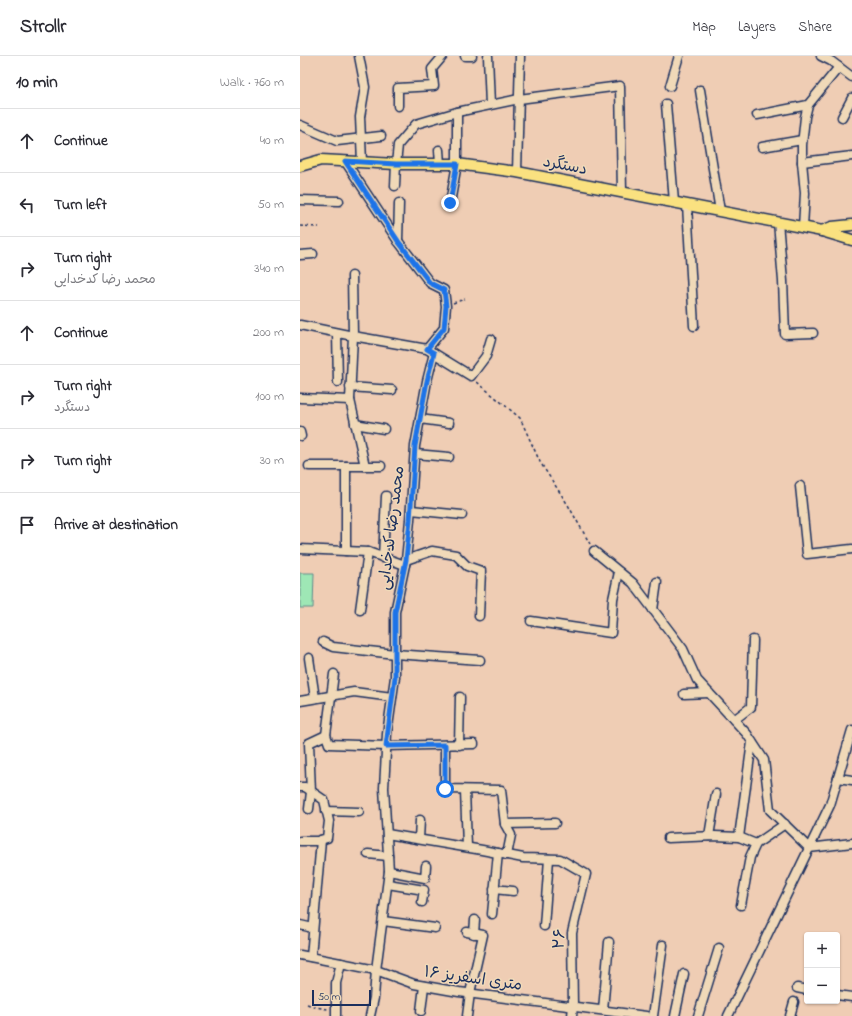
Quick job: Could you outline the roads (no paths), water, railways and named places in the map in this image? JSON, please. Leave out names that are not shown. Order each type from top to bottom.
[{"type":"main road","name":"دستگرد","points":[[300,166],[321,160],[396,164],[457,164],[517,172],[803,227],[852,240]]},
{"type":"main road","name":"دستگرد","points":[[822,231],[832,227],[852,225]]},
{"type":"street","points":[[359,56],[365,87],[360,117],[362,162]]},
{"type":"street","points":[[398,106],[398,88],[434,86],[432,69],[443,56]]},
{"type":"street","points":[[465,56],[472,56]]},
{"type":"street","points":[[488,56],[490,105]]},
{"type":"street","points":[[517,172],[520,56]]},
{"type":"street","points":[[670,86],[679,56]]},
{"type":"street","points":[[821,56],[832,59],[839,68],[852,77]]},
{"type":"street","points":[[803,227],[805,193],[802,162],[802,140],[808,105],[839,68]]},
{"type":"street","points":[[395,186],[398,145],[416,124],[457,112],[519,99],[620,86],[622,192]]},
{"type":"street","points":[[700,90],[720,211]]},
{"type":"street","points":[[842,117],[852,98]]},
{"type":"street","points":[[666,104],[674,202]]},
{"type":"street","points":[[757,115],[808,105]]},
{"type":"street","points":[[450,203],[457,164],[457,112]]},
{"type":"street","points":[[300,125],[337,141],[381,136]]},
{"type":"street","points":[[762,147],[802,140]]},
{"type":"street","points":[[439,150],[440,164]]},
{"type":"street","points":[[802,162],[852,156]]},
{"type":"street","points":[[345,161],[398,241],[430,283],[444,290],[446,306],[444,328],[431,351]]},
{"type":"street","points":[[300,200],[339,201]]},
{"type":"street","points":[[398,241],[399,203]]},
{"type":"street","points":[[687,205],[694,326]]},
{"type":"street","points":[[778,222],[783,281],[785,334],[813,333]]},
{"type":"street","points":[[300,255],[313,254]]},
{"type":"street","points":[[352,276],[353,336],[350,400],[365,466]]},
{"type":"street","points":[[300,325],[431,351],[471,376],[486,356],[491,339]]},
{"type":"street","points":[[337,333],[338,382]]},
{"type":"street","name":"محمد رضا کدخدایی","points":[[370,1016],[374,998],[376,970],[389,871],[384,788],[386,746],[395,677],[395,612],[405,562],[415,454],[431,351]]},
{"type":"street","points":[[350,387],[392,390]]},
{"type":"street","points":[[300,398],[350,400]]},
{"type":"street","points":[[420,418],[449,423]]},
{"type":"street","points":[[355,424],[384,429]]},
{"type":"street","points":[[415,454],[448,457]]},
{"type":"street","points":[[309,466],[381,466]]},
{"type":"street","points":[[346,466],[346,551]]},
{"type":"street","points":[[800,486],[807,554],[852,549]]},
{"type":"street","points":[[382,558],[386,496]]},
{"type":"street","points":[[411,510],[462,515]]},
{"type":"street","points":[[300,549],[368,552],[382,558],[405,562],[432,551],[456,555],[467,566],[481,571],[479,616]]},
{"type":"street","points":[[594,551],[633,583],[683,649],[697,680],[747,734],[764,760],[770,810],[809,848]]},
{"type":"street","points":[[360,610],[368,552]]},
{"type":"street","points":[[531,621],[611,633],[613,599],[619,572]]},
{"type":"street","points":[[653,610],[658,582]]},
{"type":"street","points":[[734,720],[751,707],[753,640]]},
{"type":"street","points":[[323,642],[333,647],[395,654],[480,660]]},
{"type":"street","points":[[309,658],[315,698]]},
{"type":"street","points":[[334,674],[326,735],[329,744],[386,746],[474,744]]},
{"type":"street","points":[[300,701],[354,692],[392,697]]},
{"type":"street","points":[[684,694],[709,693]]},
{"type":"street","points":[[459,745],[460,697]]},
{"type":"street","points":[[728,1016],[830,805],[850,745],[852,730]]},
{"type":"street","points":[[310,809],[311,792],[309,743],[326,735]]},
{"type":"street","points":[[739,837],[752,742]]},
{"type":"street","points":[[445,745],[445,789],[501,790],[505,824],[511,835],[507,855]]},
{"type":"street","points":[[838,778],[852,780]]},
{"type":"street","points":[[300,787],[305,787],[324,800],[330,821],[326,838],[321,840],[300,841]]},
{"type":"street","points":[[464,790],[466,847]]},
{"type":"street","points":[[709,836],[716,794]]},
{"type":"street","points":[[326,811],[359,812]]},
{"type":"street","points":[[419,839],[420,820]]},
{"type":"street","points":[[505,824],[555,823]]},
{"type":"street","points":[[741,905],[750,857],[756,844],[784,824]]},
{"type":"street","points":[[387,834],[523,858],[549,859],[544,926]]},
{"type":"street","points":[[668,838],[709,836],[739,837],[756,844]]},
{"type":"street","points":[[311,956],[321,840]]},
{"type":"street","points":[[809,848],[852,843]]},
{"type":"street","points":[[492,914],[498,853]]},
{"type":"street","points":[[368,854],[388,856]]},
{"type":"street","name":"۲۶","points":[[549,859],[560,859],[586,874],[572,933],[572,1016]]},
{"type":"street","points":[[389,871],[425,878],[426,866]]},
{"type":"street","points":[[388,884],[424,890],[422,902]]},
{"type":"street","points":[[494,889],[513,891]]},
{"type":"street","points":[[467,1016],[470,993],[483,936],[471,933],[475,920]]},
{"type":"street","points":[[383,921],[435,928]]},
{"type":"street","points":[[300,925],[314,928]]},
{"type":"street","points":[[603,1010],[609,942]]},
{"type":"street","points":[[654,1016],[662,945]]},
{"type":"street","points":[[698,1016],[719,948]]},
{"type":"street","name":"۱۶ متری اسفریز","points":[[300,955],[376,970],[414,984],[424,986],[644,1016]]},
{"type":"street","points":[[336,1013],[336,982],[341,963]]},
{"type":"street","points":[[675,1016],[684,974]]},
{"type":"street","points":[[421,1012],[424,986]]},
{"type":"street","points":[[798,988],[804,989]]},
{"type":"street","points":[[840,995],[852,997]]},
{"type":"street","points":[[790,1016],[794,1002]]}]
